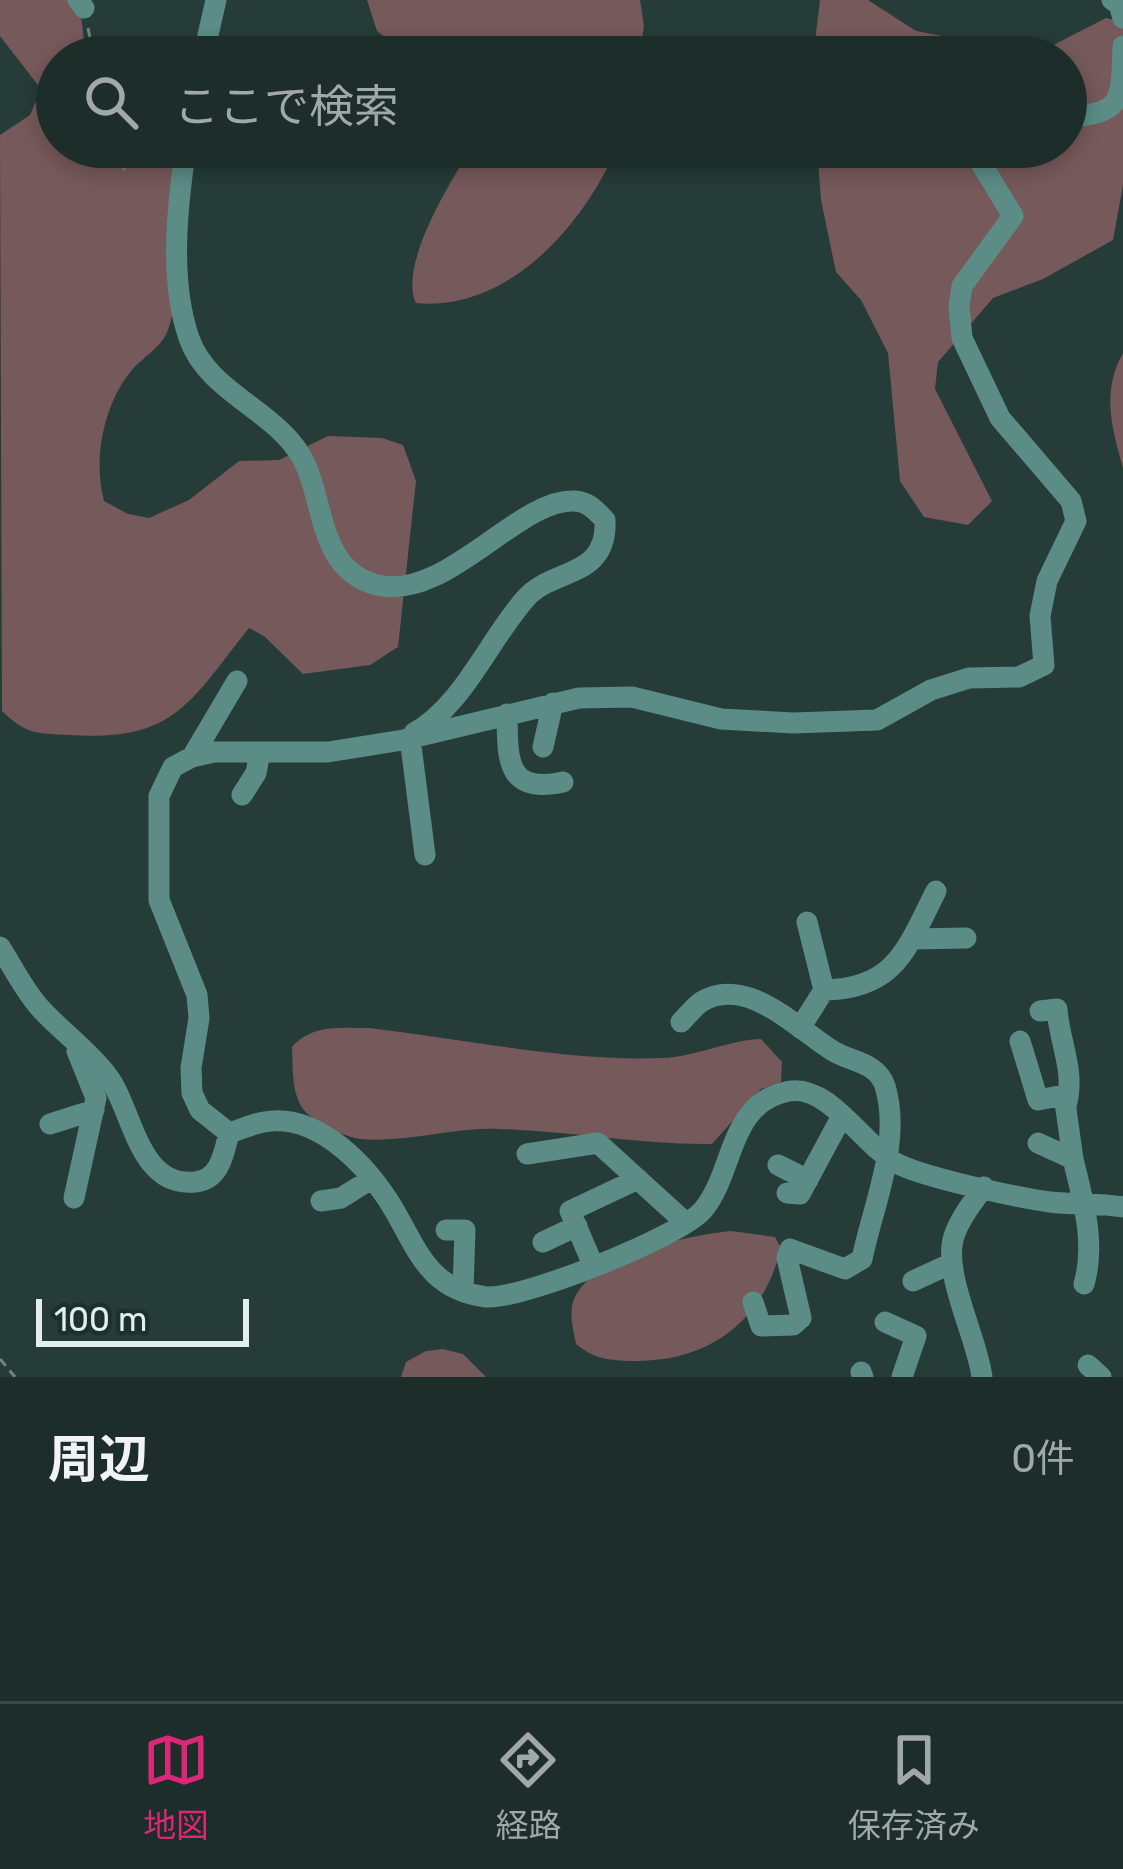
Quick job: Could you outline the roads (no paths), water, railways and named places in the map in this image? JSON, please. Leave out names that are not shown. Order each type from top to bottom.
[{"type":"street","points":[[208,36],[216,0]]},
{"type":"street","points":[[1112,0],[1119,4],[1123,18]]},
{"type":"street","points":[[1087,115],[1108,112],[1121,99],[1123,46]]},
{"type":"street","points":[[184,168],[177,243],[181,311],[190,344],[216,378],[266,415],[295,447],[315,490],[330,547],[350,569],[377,585],[435,576],[552,504],[575,501],[590,505],[605,520],[606,538],[598,552],[576,572],[529,593],[477,668],[423,728],[407,739]]},
{"type":"street","points":[[229,1133],[200,1110],[192,1093],[191,1067],[200,1018],[197,995],[159,900],[159,796],[172,767],[214,752],[328,752],[407,739],[553,703],[632,697],[721,718],[794,723],[878,721],[931,689],[969,678],[1019,676],[1044,664],[1040,616],[1047,580],[1076,520],[1070,501],[1000,418],[962,338],[962,286],[1013,216],[984,168]]},
{"type":"street","points":[[192,757],[237,681]]},
{"type":"street","points":[[543,747],[553,703]]},
{"type":"street","points":[[507,714],[509,766],[532,782],[563,782]]},
{"type":"street","points":[[407,739],[425,855]]},
{"type":"street","points":[[242,795],[256,773],[260,752]]},
{"type":"street","points":[[824,990],[857,990],[892,968],[936,891]]},
{"type":"street","points":[[800,1028],[824,990],[807,922]]},
{"type":"street","points":[[912,939],[966,938]]},
{"type":"street","points":[[0,948],[37,1005],[110,1078],[144,1154],[177,1182],[199,1183],[212,1176],[223,1158],[229,1133]]},
{"type":"street","points":[[681,1022],[701,1002],[736,996],[758,1000],[838,1054],[868,1065],[884,1084],[890,1137],[862,1259],[845,1269],[790,1249],[787,1258],[801,1318],[793,1325],[761,1326],[753,1302]]},
{"type":"street","points":[[1040,1011],[1057,1010],[1066,1044],[1070,1091],[1066,1106]]},
{"type":"street","points":[[73,1039],[96,1099],[74,1198]]},
{"type":"street","points":[[1020,1041],[1038,1100],[1064,1096],[1084,1204],[1090,1263],[1084,1284]]},
{"type":"street","points":[[229,1133],[267,1121],[292,1123],[348,1151],[388,1199],[418,1259],[463,1291],[496,1298],[528,1292],[700,1214],[714,1195],[742,1121],[776,1095],[796,1090],[820,1096],[899,1165],[1051,1202],[1123,1207]]},
{"type":"street","points":[[50,1124],[94,1110]]},
{"type":"street","points":[[787,1193],[800,1194],[842,1116]]},
{"type":"street","points":[[216,1192],[232,1172],[240,1146],[267,1134],[267,1121]]},
{"type":"street","points":[[1038,1143],[1073,1159]]},
{"type":"street","points":[[526,1154],[598,1144],[686,1223]]},
{"type":"street","points":[[778,1165],[808,1180]]},
{"type":"street","points":[[327,1196],[331,1203],[365,1172]]},
{"type":"street","points":[[593,1265],[570,1210],[638,1180]]},
{"type":"street","points":[[982,1377],[979,1348],[950,1264],[952,1239],[984,1187]]},
{"type":"street","points":[[543,1242],[577,1226]]},
{"type":"street","points":[[446,1230],[465,1230],[463,1291]]},
{"type":"street","points":[[913,1281],[950,1264]]},
{"type":"street","points":[[885,1322],[916,1336],[902,1377]]}]
